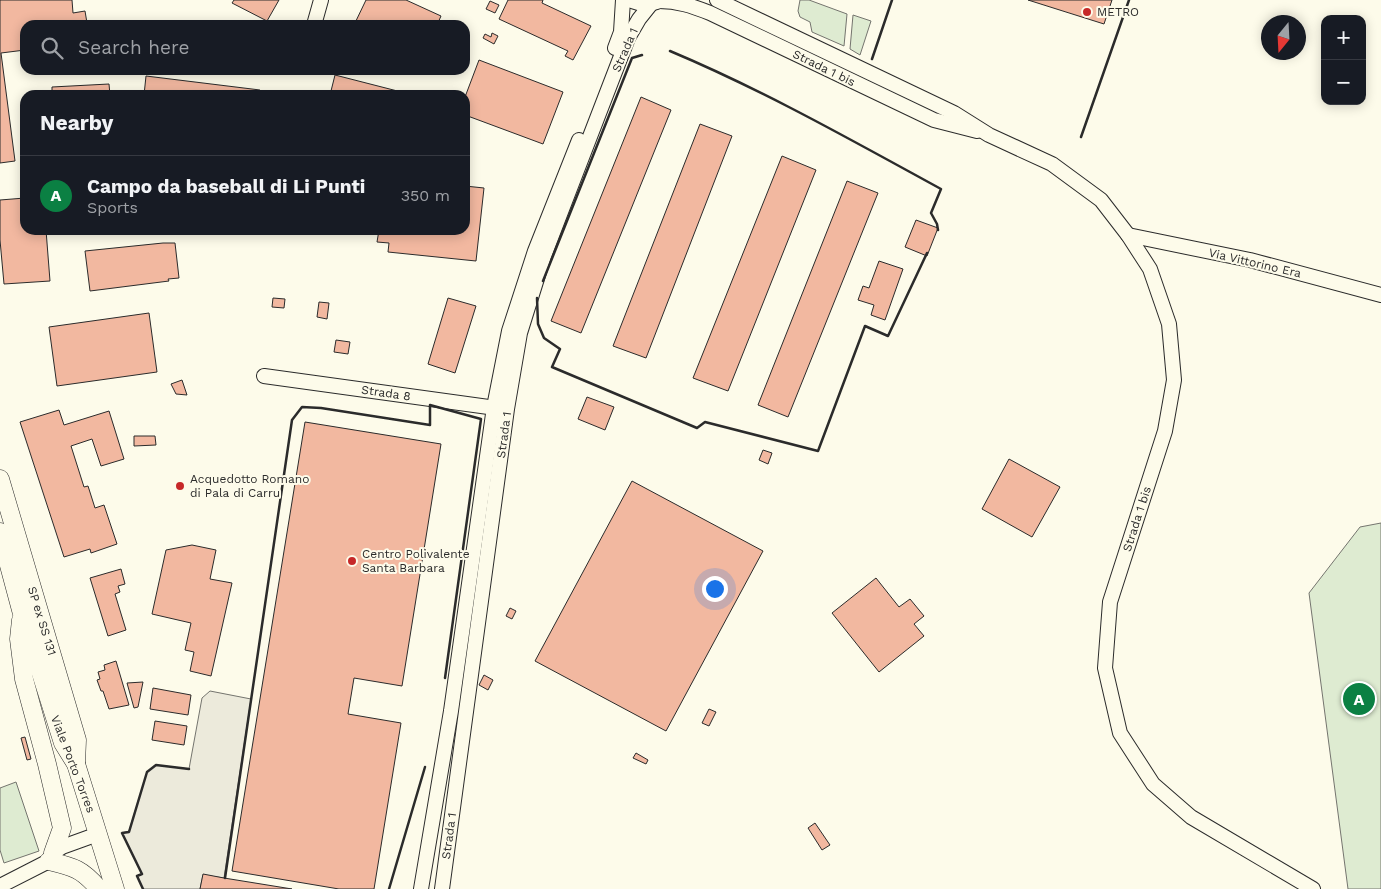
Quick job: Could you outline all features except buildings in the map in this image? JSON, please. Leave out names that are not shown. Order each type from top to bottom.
[{"type":"main road","name":"SP ex SS 131","points":[[0,479],[77,740],[76,764]]},
{"type":"main road","name":"SP ex SS 131","points":[[0,532],[21,610]]},
{"type":"main road","name":"Viale Porto Torres","points":[[21,610],[63,743],[76,764],[116,889]]},
{"type":"main road","points":[[21,610],[19,639],[24,679],[62,828],[51,857],[86,874],[98,889]]},
{"type":"street","points":[[315,20],[321,0]]},
{"type":"street","name":"Strada 1","points":[[442,889],[509,331],[535,251],[621,32],[623,0]]},
{"type":"street","name":"Strada 1 bis","points":[[629,0],[639,4],[672,1],[689,4],[934,120],[989,135]]},
{"type":"street","name":"Strada 1 bis","points":[[717,0],[954,113],[989,135],[1052,164],[1102,200],[1128,235],[1150,269],[1168,324],[1174,380],[1165,431],[1110,602],[1105,668],[1120,734],[1153,784],[1191,817],[1313,889]]},
{"type":"street","name":"Strada 1","points":[[421,889],[501,408],[520,333],[544,256],[628,38],[640,19],[657,2]]},
{"type":"street","name":"Via Vittorino Era","points":[[1128,235],[1250,260],[1381,295]]},
{"type":"street","name":"Strada 8","points":[[264,376],[501,408]]},
{"type":"street","points":[[0,886],[51,857],[62,847],[98,834]]},
{"type":"green space","points":[[800,0],[809,0],[847,14],[844,46],[812,32],[810,22],[800,17],[798,11]]},
{"type":"green space","points":[[853,15],[871,21],[860,55],[850,49]]},
{"type":"green space","points":[[1381,523],[1381,889],[1348,889],[1309,593],[1360,527]]},
{"type":"green space","points":[[16,782],[39,851],[4,863],[0,850],[0,788]]},
{"type":"shaded area","points":[[210,691],[251,699],[224,878],[203,875],[200,889],[143,889],[137,876],[142,874],[122,833],[129,831],[147,772],[156,765],[189,769],[202,698]]},
{"type":"wall","points":[[872,59],[892,0]]},
{"type":"wall","points":[[1081,137],[1129,0]]},
{"type":"wall","points":[[670,51],[773,99],[941,189],[931,213],[938,230]]},
{"type":"wall","points":[[543,281],[632,58],[642,55]]},
{"type":"wall","points":[[537,298],[538,324],[544,338],[560,349],[552,367],[697,428],[705,422],[818,451],[865,326],[888,336],[927,253]]},
{"type":"wall","points":[[225,878],[292,420],[302,407],[321,408],[430,425],[430,405],[481,419],[445,678]]},
{"type":"wall","points":[[143,889],[137,876],[142,874],[122,833],[129,832],[147,772],[156,765],[189,769]]},
{"type":"wall","points":[[389,889],[425,767]]},
{"type":"place","name":"METRO","points":[[1087,12]]},
{"type":"place","name":"Acquedotto Romano di Pala di Carru","points":[[180,486]]},
{"type":"place","name":"Centro Polivalente Santa Barbara","points":[[352,561]]},
{"type":"place","name":"Campo da baseball di Li Punti","points":[[1359,699]]}]
